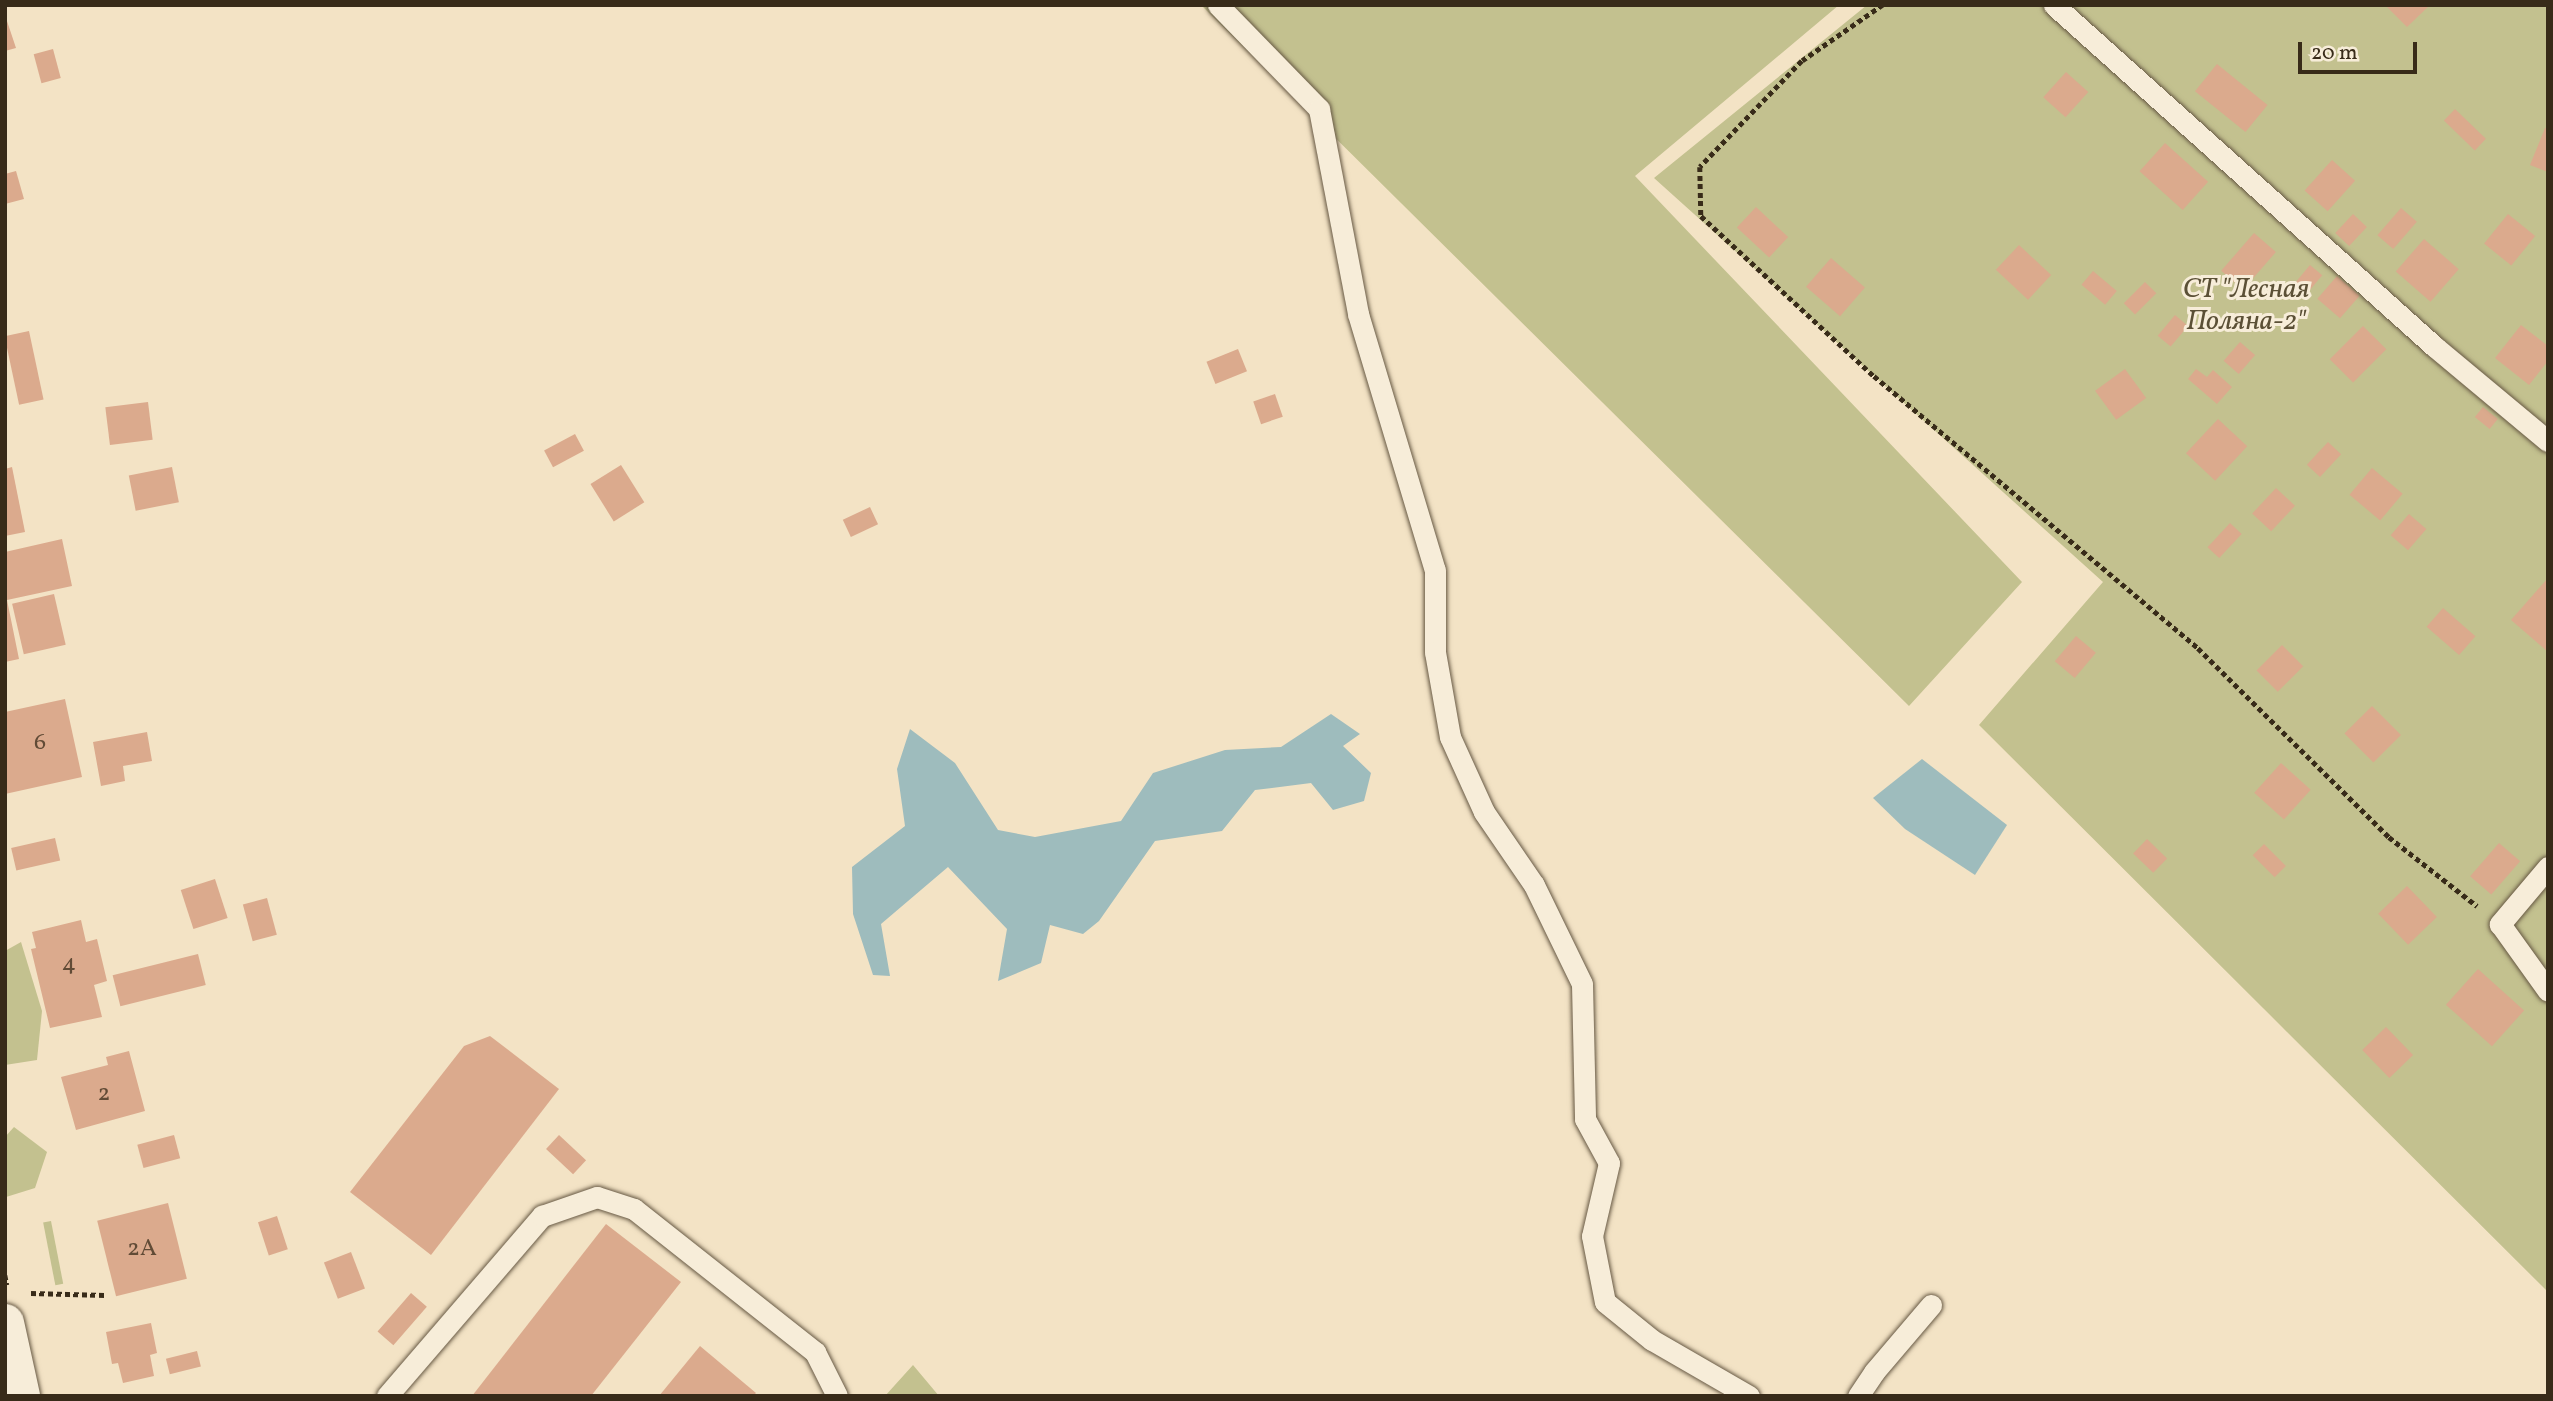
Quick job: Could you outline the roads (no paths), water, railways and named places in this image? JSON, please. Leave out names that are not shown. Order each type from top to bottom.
[{"type":"street","points":[[12,1309],[21,1396]]},
{"type":"lane","points":[[1218,5],[1319,109],[1358,314],[1435,570],[1436,653],[1450,737],[1484,812],[1534,884],[1582,984],[1586,1119],[1609,1163],[1591,1236],[1605,1302],[1652,1340],[1749,1396]]},
{"type":"lane","points":[[2054,5],[2434,347],[2548,441]]},
{"type":"lane","points":[[2548,867],[2500,924],[2548,991]]},
{"type":"lane","points":[[387,1396],[542,1216],[597,1197],[634,1209],[815,1352],[837,1396]]},
{"type":"lane","points":[[1858,1396],[1874,1372],[1931,1305]]},
{"type":"water","points":[[1331,714],[1360,734],[1343,746],[1371,773],[1364,801],[1333,810],[1311,783],[1255,790],[1222,831],[1155,841],[1099,921],[1083,934],[1050,925],[1041,963],[998,981],[1007,929],[948,867],[881,924],[890,976],[873,975],[853,914],[852,867],[905,826],[897,769],[910,729],[955,763],[998,830],[1035,837],[1121,821],[1153,773],[1225,750],[1281,747]]},
{"type":"water","points":[[1922,759],[2007,825],[1975,875],[1905,829],[1873,798]]},
{"type":"park label","name":"СТ \"Лесная Поляна-2\"","points":[[2246,306]]}]
